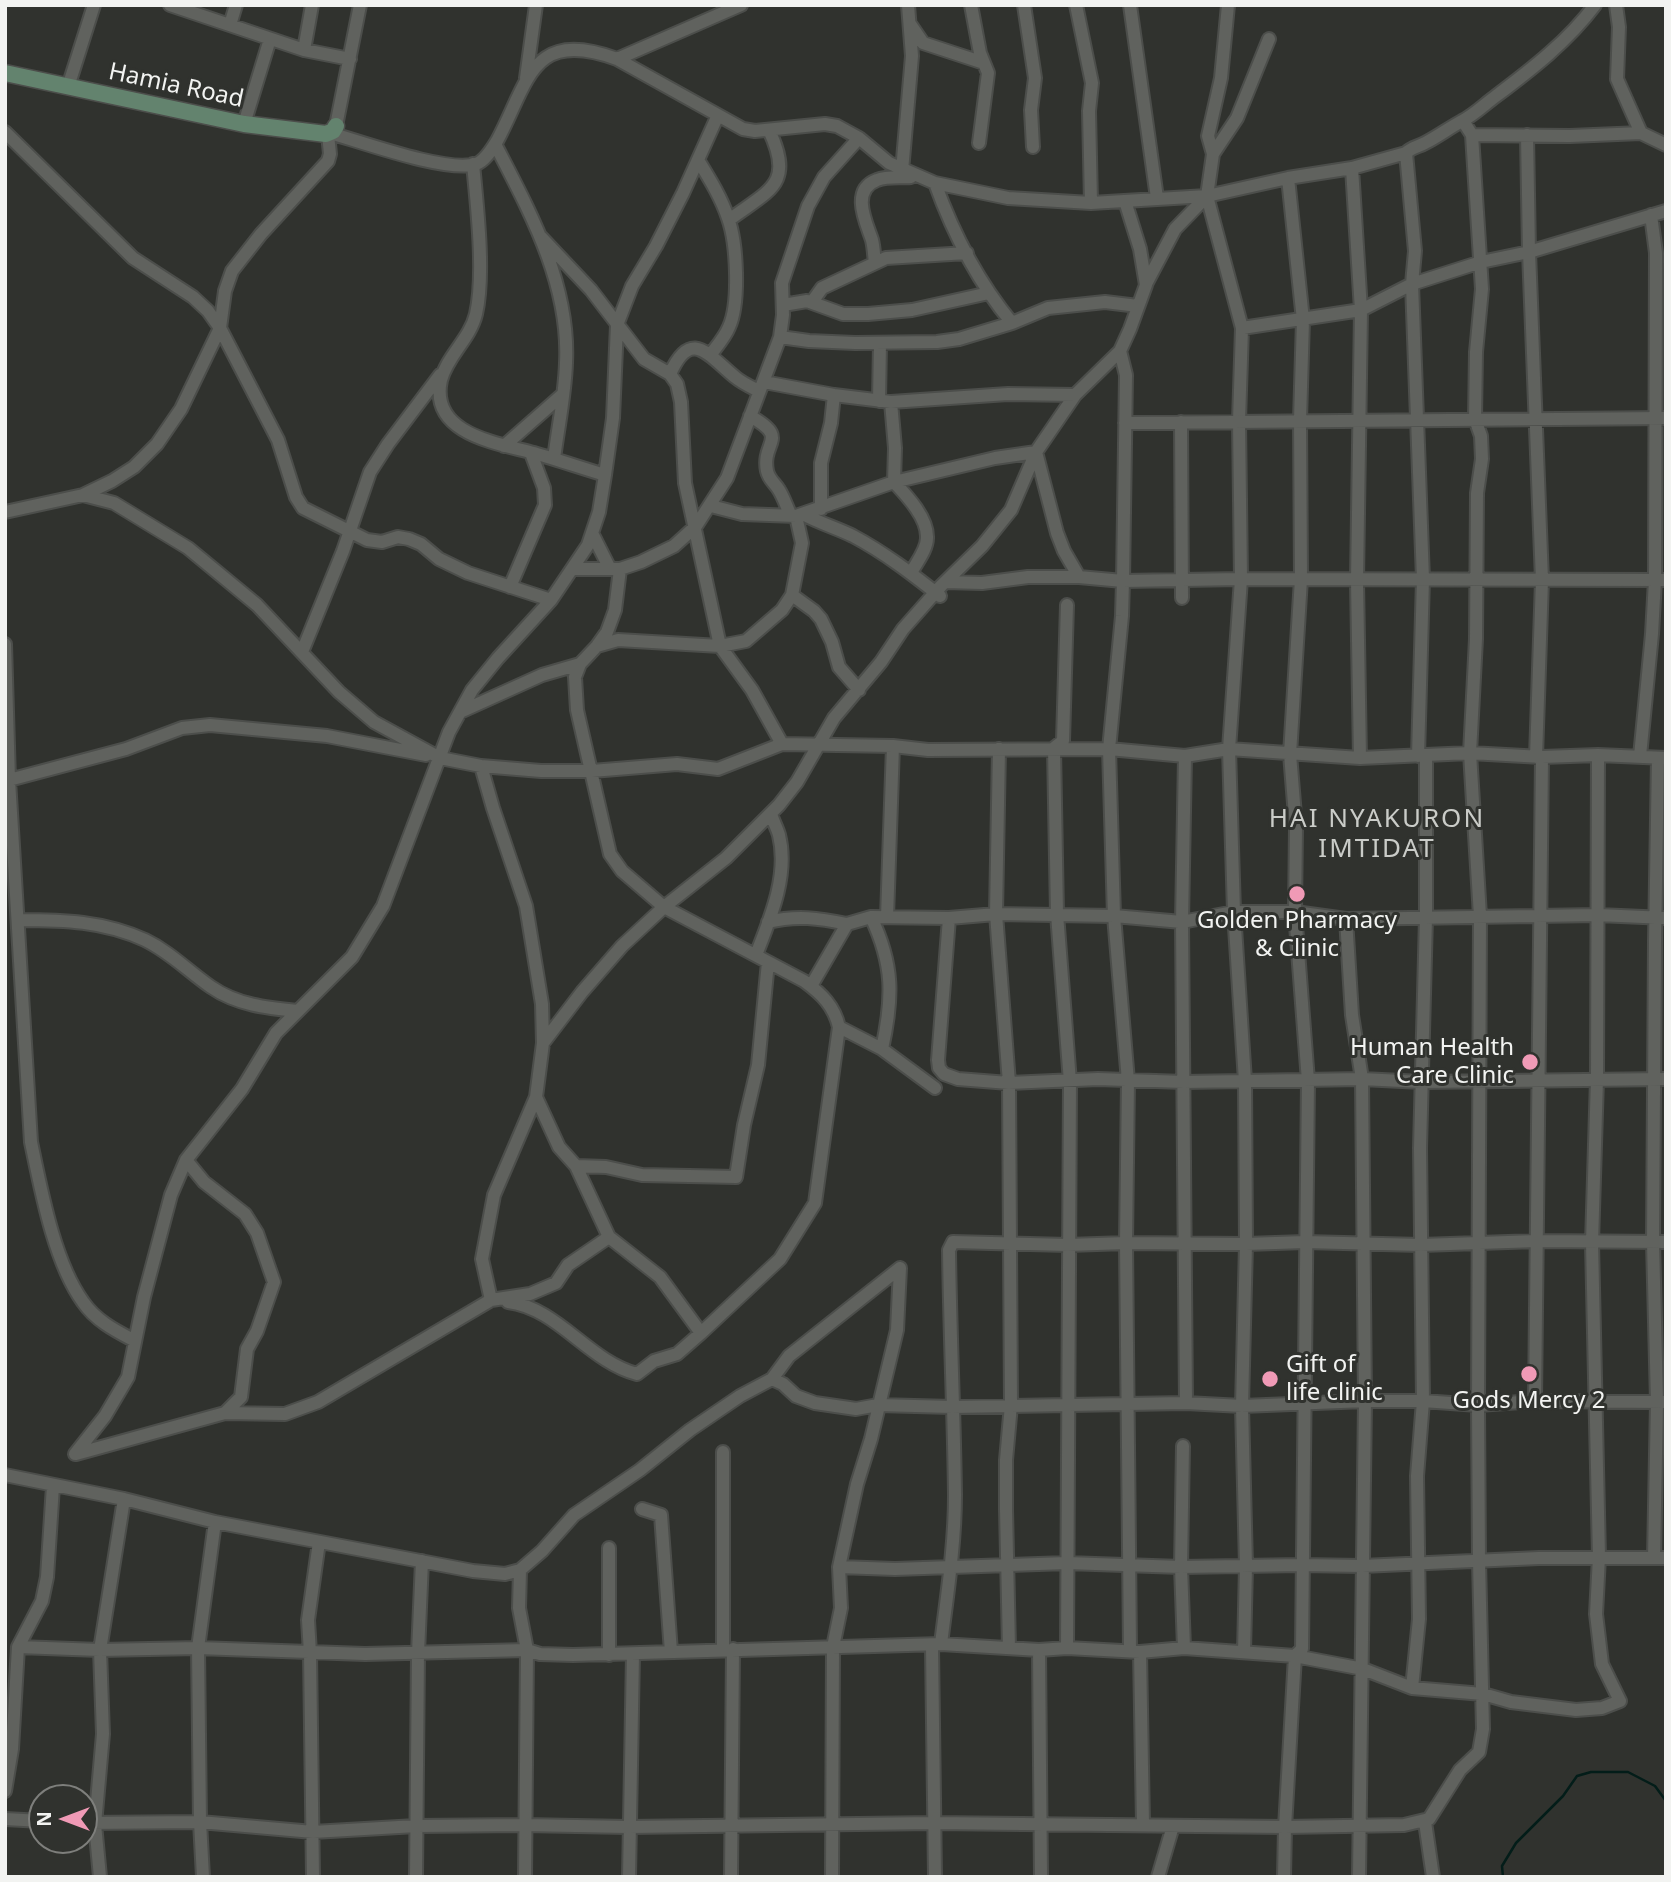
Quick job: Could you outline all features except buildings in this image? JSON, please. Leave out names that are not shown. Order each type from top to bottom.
[{"type":"street","points":[[68,87],[94,5]]},
{"type":"street","points":[[170,5],[304,50],[350,59]]},
{"type":"street","points":[[230,25],[236,5]]},
{"type":"street","points":[[304,50],[312,5]]},
{"type":"street","points":[[5,512],[83,495],[134,467],[158,444],[181,409],[220,328],[225,291],[233,271],[261,234],[328,161],[331,131],[350,59],[360,5]]},
{"type":"street","points":[[526,78],[536,5]]},
{"type":"street","points":[[617,59],[741,5]]},
{"type":"street","points":[[902,171],[912,56],[908,5]]},
{"type":"street","points":[[971,5],[980,53],[988,74],[979,143]]},
{"type":"street","points":[[1024,5],[1035,78],[1031,110],[1033,147]]},
{"type":"street","points":[[1076,5],[1092,83],[1089,111],[1091,203]]},
{"type":"street","points":[[1130,5],[1157,198]]},
{"type":"street","points":[[1213,154],[1208,136],[1222,78],[1228,5]]},
{"type":"street","points":[[331,131],[446,166],[477,164],[491,151],[526,78],[538,64],[560,52],[594,51],[617,59],[743,129],[755,131],[825,124],[848,131],[902,171],[935,183],[1008,198],[1091,203],[1206,196],[1288,178],[1352,168],[1406,153],[1463,121],[1549,54],[1595,5]]},
{"type":"street","points":[[1616,5],[1619,27],[1616,79],[1641,133]]},
{"type":"street","points":[[910,24],[923,43],[984,63]]},
{"type":"street","points":[[244,124],[270,39]]},
{"type":"street","points":[[1244,1651],[1246,1566],[1242,1406],[1246,1244],[1245,1081],[1234,912],[1229,749],[1241,579],[1239,421],[1242,328],[1206,196],[1213,154],[1237,118],[1269,39]]},
{"type":"street","name":"Hamia Road","points":[[5,73],[244,124],[331,131]]},
{"type":"street","points":[[609,1237],[568,1265],[556,1283],[530,1294],[491,1300],[318,1402],[285,1414],[225,1413],[75,1454],[105,1416],[128,1377],[144,1297],[171,1195],[186,1160],[242,1088],[276,1033],[352,957],[383,906],[449,732],[472,690],[551,600],[588,545],[599,512],[606,475],[613,418],[617,325],[632,286],[662,236],[718,115]]},
{"type":"street","points":[[98,1824],[200,1822],[313,1832],[416,1826],[524,1825],[628,1827],[934,1823],[1285,1827],[1404,1825],[1425,1822],[1440,1804],[1460,1770],[1481,1748],[1483,1694],[1478,1405],[1480,916],[1470,753],[1476,639],[1477,493],[1482,459],[1481,436],[1475,419],[1476,352],[1482,289],[1472,135],[1463,121]]},
{"type":"street","points":[[729,220],[761,198],[774,185],[781,168],[780,153],[769,130]]},
{"type":"street","points":[[5,132],[133,258],[193,297],[208,311],[220,328],[278,440],[298,503],[303,508],[374,542],[398,537],[410,538],[439,559],[468,573],[551,600]]},
{"type":"street","points":[[1472,135],[1641,133],[1666,145]]},
{"type":"street","points":[[1527,135],[1542,580],[1539,757],[1542,917],[1535,1401]]},
{"type":"street","points":[[573,569],[615,569],[641,562],[674,545],[696,526],[710,506],[727,478],[780,337],[782,283],[808,206],[824,177],[859,138]]},
{"type":"street","points":[[495,144],[541,237],[563,312],[566,361],[554,459]]},
{"type":"street","points":[[1406,153],[1415,251],[1412,284],[1423,579],[1422,756],[1426,917],[1420,1245],[1423,1401],[1418,1476],[1419,1619],[1412,1688]]},
{"type":"street","points":[[698,160],[712,182],[729,220],[734,252],[735,306],[729,327],[711,355]]},
{"type":"street","points":[[302,652],[343,551],[363,489],[379,457],[467,336],[475,314],[479,280],[472,164]]},
{"type":"street","points":[[1352,168],[1361,310],[1356,581],[1360,758]]},
{"type":"street","points":[[875,263],[873,243],[861,213],[862,198],[868,186],[876,180],[917,177]]},
{"type":"street","points":[[1284,1877],[1295,1656],[1302,1649],[1308,1080],[1295,912],[1296,828],[1290,754],[1301,579],[1300,420],[1303,320],[1288,178]]},
{"type":"street","points":[[935,183],[954,231],[989,293],[1012,323]]},
{"type":"street","points":[[543,1043],[622,946],[664,907],[726,858],[789,794],[834,718],[859,690],[904,629],[945,582],[982,546],[1011,510],[1036,452],[1075,395],[1120,351],[1146,285],[1175,229],[1206,196]]},
{"type":"street","points":[[1125,201],[1140,248],[1146,285]]},
{"type":"street","points":[[1242,328],[1361,310],[1412,284],[1666,211]]},
{"type":"street","points":[[1640,756],[1660,580],[1661,254],[1651,215]]},
{"type":"street","points":[[541,237],[591,290],[644,359],[670,374],[677,384],[681,402],[685,483],[720,646],[752,690],[782,744]]},
{"type":"street","points":[[812,302],[822,288],[886,258],[967,253]]},
{"type":"street","points":[[783,305],[812,302],[843,314],[868,314],[912,310],[989,293]]},
{"type":"street","points":[[780,337],[809,341],[937,342],[959,339],[1012,323],[1048,307],[1105,302],[1138,306]]},
{"type":"street","points":[[880,343],[885,402],[895,448],[894,482],[918,513],[928,539],[911,573]]},
{"type":"street","points":[[670,374],[676,360],[689,348],[701,349],[711,355],[738,380],[762,386],[885,402],[1008,394],[1075,395]]},
{"type":"street","points":[[1120,351],[1126,375],[1123,581],[1109,749],[1114,916],[1128,1081],[1126,1243],[1129,1567],[1143,1824]]},
{"type":"street","points":[[446,366],[440,388],[441,403],[449,419],[461,430],[482,440],[606,475]]},
{"type":"street","points":[[504,446],[562,395]]},
{"type":"street","points":[[821,509],[821,463],[831,423],[834,395]]},
{"type":"street","points":[[597,646],[618,640],[720,646],[746,641],[789,603],[802,543],[796,515],[769,479],[766,468],[772,435],[770,429],[750,416]]},
{"type":"street","points":[[1125,423],[1661,418]]},
{"type":"street","points":[[1181,422],[1182,598]]},
{"type":"street","points":[[710,506],[742,514],[796,515],[821,509],[894,482],[995,458],[1036,452]]},
{"type":"street","points":[[1036,452],[1057,533],[1079,577]]},
{"type":"street","points":[[510,587],[545,505],[544,488],[531,453]]},
{"type":"street","points":[[83,495],[114,503],[188,548],[257,605],[339,692],[374,722],[440,758]]},
{"type":"street","points":[[796,515],[850,535],[889,557],[940,596]]},
{"type":"street","points":[[491,1300],[526,1304],[570,1333],[599,1358],[623,1370],[638,1374],[654,1361],[677,1354],[780,1259],[815,1203],[839,1027],[836,1013],[822,994],[756,955],[664,907],[622,871],[610,854],[601,824],[575,693],[575,677],[580,664],[607,632],[615,610],[615,569],[592,533]]},
{"type":"street","points":[[945,582],[982,583],[1028,578],[1079,577],[1123,581],[1660,580]]},
{"type":"street","points":[[792,595],[821,619],[832,642],[839,667],[859,690]]},
{"type":"street","points":[[1054,748],[1063,741],[1067,605]]},
{"type":"street","points":[[5,644],[9,780],[32,1142],[40,1183],[63,1264],[83,1302],[97,1318],[135,1341]]},
{"type":"street","points":[[460,712],[542,676],[580,664]]},
{"type":"street","points":[[9,780],[126,749],[182,728],[210,724],[327,736],[481,766],[541,771],[592,771],[677,764],[718,769],[782,744],[893,746],[928,750],[1109,749],[1185,756],[1229,749],[1360,758],[1470,753],[1539,757],[1598,755],[1662,758],[1660,1558],[1599,1557],[1362,1566],[1129,1567],[1067,1563],[839,1567]]},
{"type":"street","points":[[887,917],[893,746]]},
{"type":"street","points":[[1054,748],[1057,914],[1070,1082],[1067,1648]]},
{"type":"street","points":[[999,749],[996,914],[1009,1083],[1011,1405],[1006,1460],[1009,1648]]},
{"type":"street","points":[[18,1647],[100,1650],[198,1648],[310,1653],[527,1650],[540,1654],[609,1655],[728,1649],[936,1645],[1039,1650],[1067,1648],[1135,1651],[1184,1648],[1295,1656],[1363,1669],[1412,1688],[1483,1694],[1511,1702],[1576,1710],[1602,1708],[1620,1701],[1602,1664],[1595,1614],[1599,1557],[1592,1243],[1597,1079],[1598,755]]},
{"type":"street","points":[[1185,756],[1182,922],[1186,1403]]},
{"type":"street","points":[[481,766],[526,906],[542,1004],[543,1043],[536,1097],[494,1195],[482,1259],[491,1300]]},
{"type":"street","points":[[756,955],[778,886],[781,858],[779,835],[771,814]]},
{"type":"street","points":[[768,922],[789,917],[807,917],[847,924],[871,917],[949,918],[996,914],[1114,916],[1182,922],[1234,912],[1295,912],[1346,919],[1598,915],[1661,918]]},
{"type":"street","points":[[871,917],[881,937],[890,970],[888,1023],[882,1049]]},
{"type":"street","points":[[949,918],[938,1060],[939,1068],[944,1074],[958,1079],[1009,1083],[1098,1079],[1184,1082],[1660,1079]]},
{"type":"street","points":[[1346,919],[1352,1015],[1362,1079],[1365,1401],[1359,1877]]},
{"type":"street","points":[[19,920],[76,920],[105,926],[143,939],[171,954],[210,986],[233,998],[256,1006],[298,1011]]},
{"type":"street","points":[[811,986],[847,924]]},
{"type":"street","points":[[576,1166],[606,1167],[642,1175],[736,1177],[744,1125],[758,1065],[768,962]]},
{"type":"street","points":[[839,1027],[882,1049],[935,1088]]},
{"type":"street","points":[[536,1097],[559,1147],[576,1166],[609,1237],[660,1277],[701,1333]]},
{"type":"street","points":[[186,1160],[204,1182],[244,1214],[257,1233],[274,1282],[257,1331],[247,1349],[242,1397],[225,1413]]},
{"type":"street","points":[[935,1877],[936,1645],[950,1567],[955,1496],[951,1245],[957,1241],[1068,1245],[1660,1242]]},
{"type":"street","points":[[5,1475],[124,1499],[215,1522],[492,1574],[505,1574],[520,1570],[542,1552],[574,1515],[640,1470],[698,1424],[740,1396],[772,1380],[789,1356],[900,1268],[897,1330],[839,1567],[841,1608],[833,1647],[832,1877]]},
{"type":"street","points":[[772,1380],[783,1384],[796,1396],[815,1403],[856,1409],[878,1405],[952,1407],[1186,1403],[1242,1406],[1365,1401],[1478,1405],[1595,1400],[1661,1402]]},
{"type":"street","points":[[1183,1446],[1181,1567],[1184,1648]]},
{"type":"street","points":[[723,1452],[731,1877]]},
{"type":"street","points":[[5,1791],[12,1749],[18,1647],[42,1601],[47,1577],[53,1486]]},
{"type":"street","points":[[95,1784],[103,1734],[100,1650],[124,1499]]},
{"type":"street","points":[[642,1509],[661,1515],[671,1652]]},
{"type":"street","points":[[204,1877],[200,1822],[198,1648],[215,1522]]},
{"type":"street","points":[[313,1877],[308,1620],[319,1542]]},
{"type":"street","points":[[608,1548],[609,1655]]},
{"type":"street","points":[[416,1877],[418,1653],[422,1561]]},
{"type":"street","points":[[520,1570],[519,1608],[527,1650],[525,1877]]},
{"type":"street","points":[[1039,1650],[1041,1877]]},
{"type":"street","points":[[629,1877],[633,1654]]},
{"type":"street","points":[[5,1819],[28,1820]]},
{"type":"street","points":[[1425,1822],[1433,1877]]},
{"type":"street","points":[[1158,1877],[1173,1826]]},
{"type":"street","points":[[95,1854],[100,1877]]},
{"type":"waterway","points":[[1503,1877],[1502,1866],[1516,1843],[1563,1796],[1577,1776],[1591,1772],[1628,1772],[1655,1786],[1666,1801]]},
{"type":"place","name":"Golden Pharmacy & Clinic","points":[[1297,894]]},
{"type":"place","name":"Human Health Care Clinic","points":[[1530,1062]]},
{"type":"place","name":"Gods Mercy 2","points":[[1529,1374]]},
{"type":"place","name":"Gift of life clinic","points":[[1270,1379]]},
{"type":"district","name":"HAI NYAKURON IMTIDAT","points":[[1377,835]]}]
